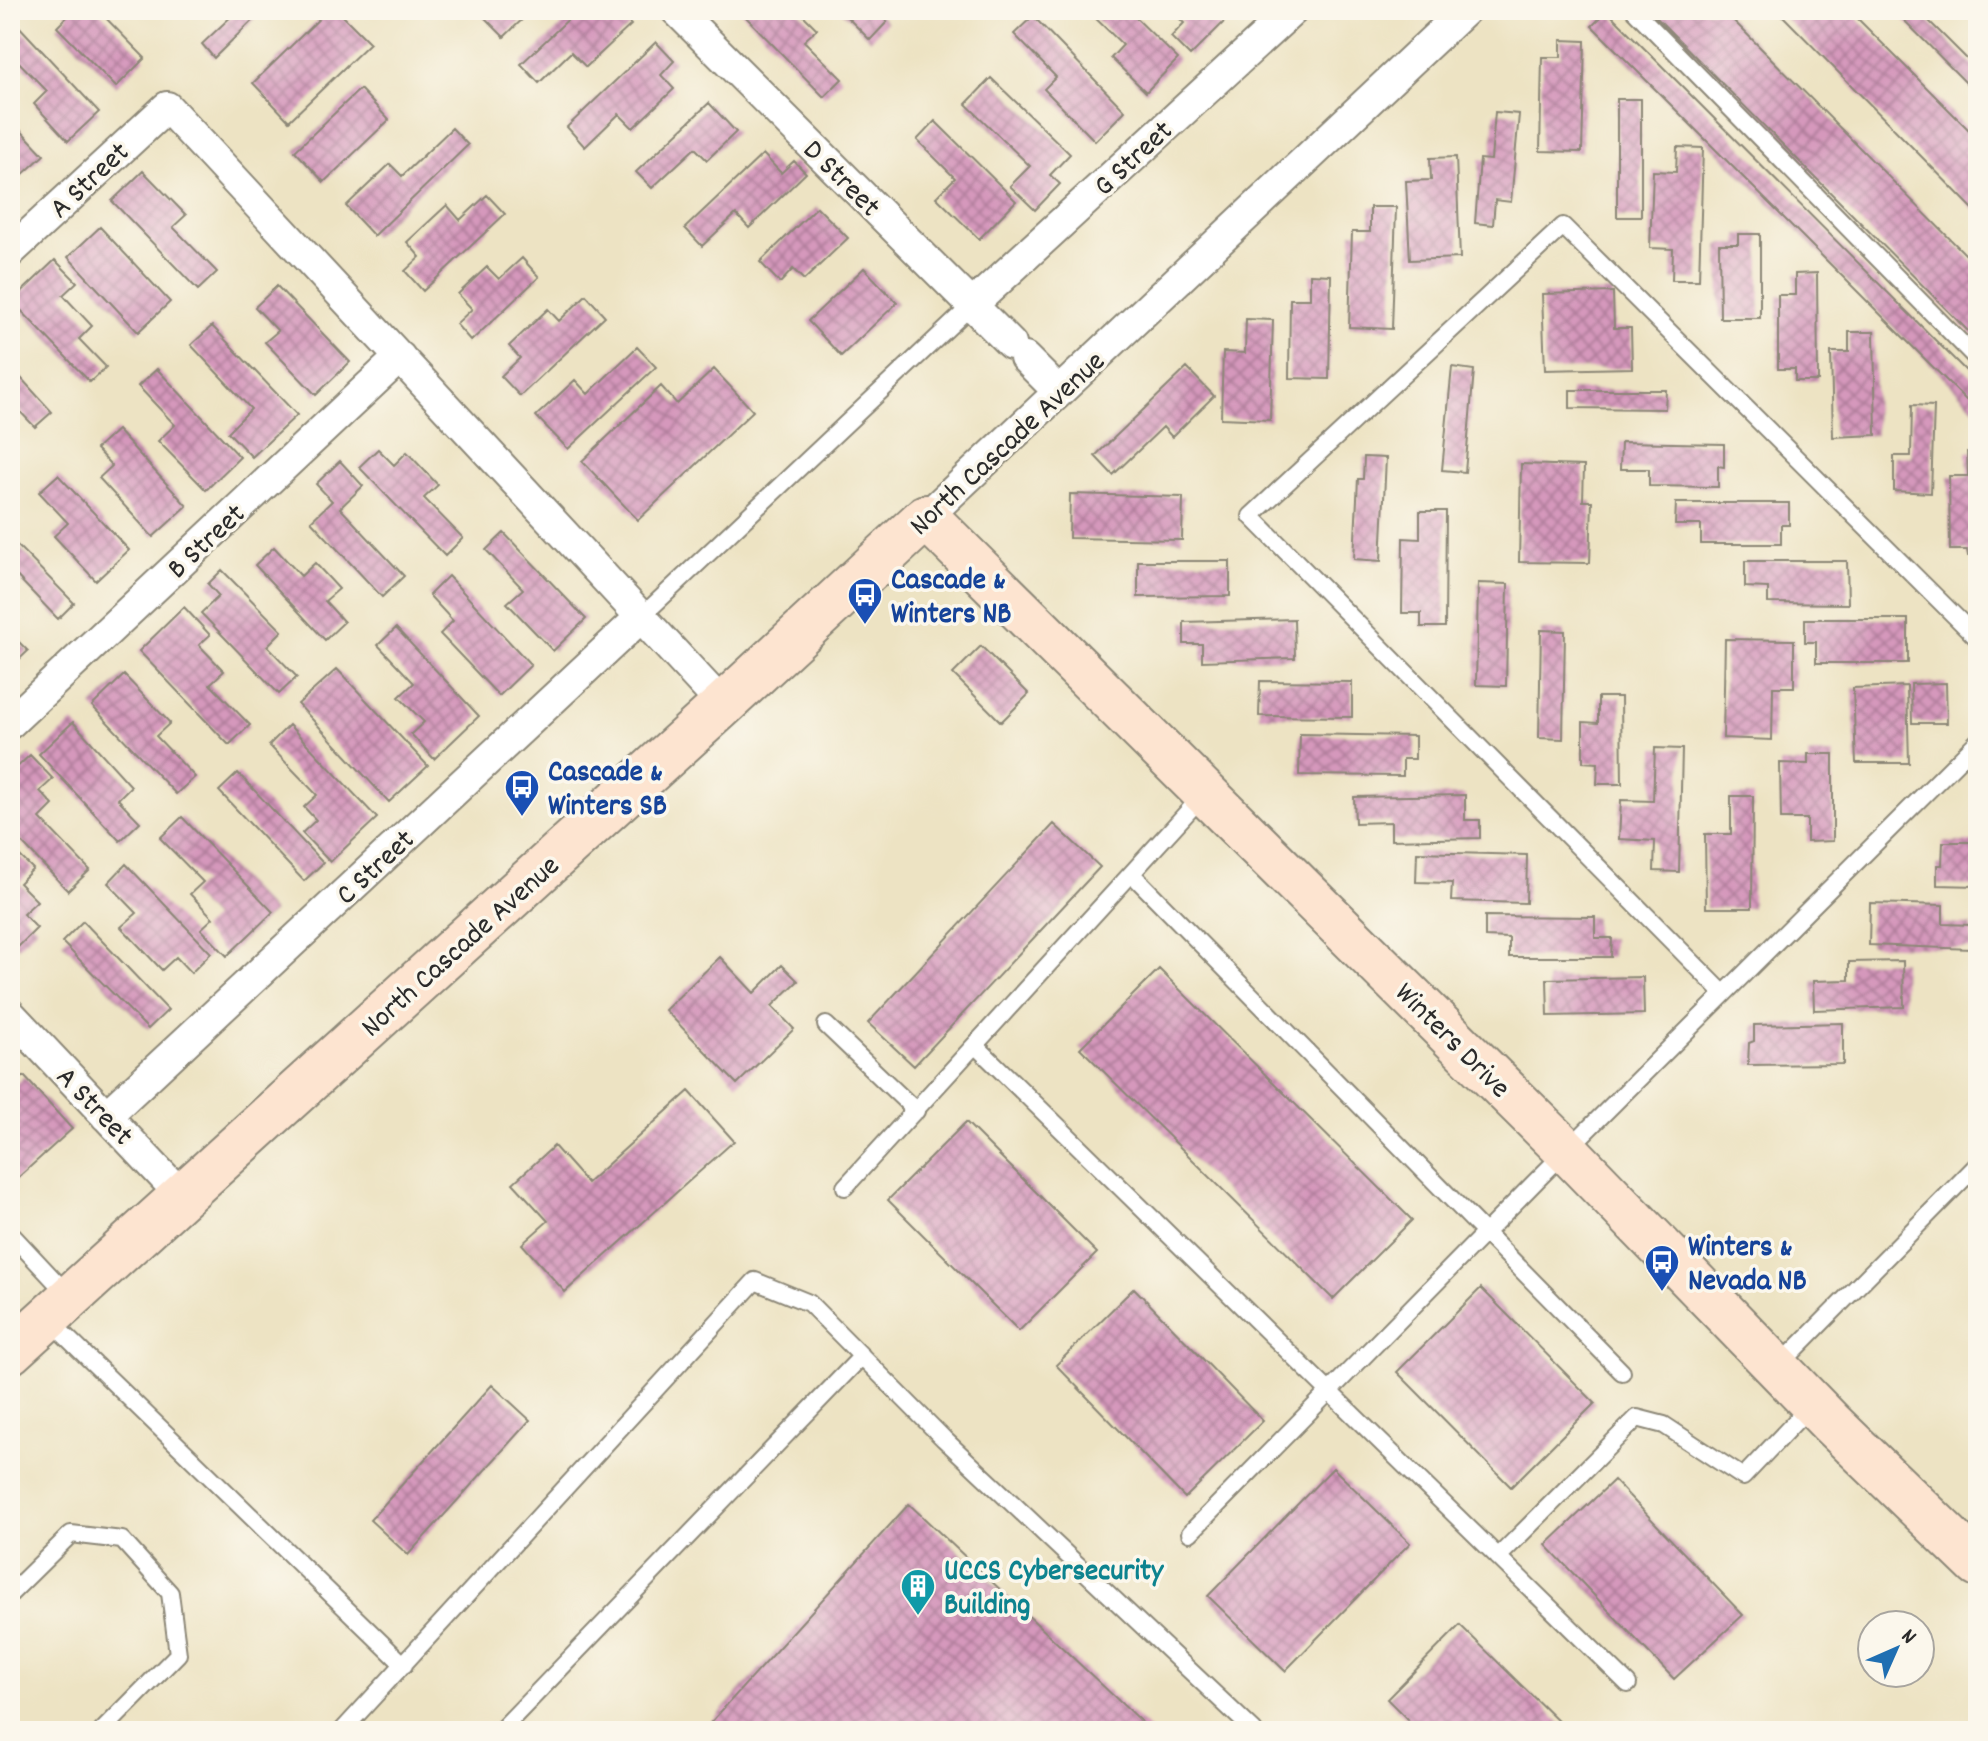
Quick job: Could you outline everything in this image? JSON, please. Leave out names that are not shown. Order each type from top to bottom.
[{"type":"street","name":"D Street","points":[[676,10],[1059,392]]},
{"type":"street","name":"G Street","points":[[972,305],[1293,10]]},
{"type":"street","name":"North Cascade Avenue","points":[[10,1352],[723,705],[1465,10]]},
{"type":"street","name":"A Street","points":[[10,252],[167,107],[400,357]]},
{"type":"street","points":[[400,357],[723,705]]},
{"type":"street","name":"B Street","points":[[10,723],[400,357]]},
{"type":"street","name":"Winters Drive","points":[[926,517],[1567,1151],[1776,1368],[1978,1565]]},
{"type":"street","name":"C Street","points":[[106,1116],[642,616]]},
{"type":"street","name":"A Street","points":[[10,1014],[182,1196]]},
{"type":"lane","points":[[1634,10],[1978,360]]},
{"type":"lane","points":[[1724,994],[1251,516],[1563,226],[1978,639]]},
{"type":"lane","points":[[642,616],[972,305]]},
{"type":"lane","points":[[1190,1533],[1978,741]]},
{"type":"lane","points":[[845,1187],[1205,793]]},
{"type":"lane","points":[[1132,874],[1622,1372]]},
{"type":"lane","points":[[826,1025],[916,1111]]},
{"type":"lane","points":[[975,1045],[1628,1684]]},
{"type":"lane","points":[[1776,1368],[1978,1164]]},
{"type":"lane","points":[[10,1233],[59,1308],[404,1665]]},
{"type":"lane","points":[[342,1731],[755,1281],[809,1303],[944,1439],[1254,1731]]},
{"type":"lane","points":[[500,1731],[862,1356]]},
{"type":"lane","points":[[1498,1557],[1637,1418],[1664,1425],[1743,1477],[1812,1404]]},
{"type":"lane","points":[[10,1594],[71,1534],[122,1540],[170,1593],[178,1654],[102,1731]]},
{"type":"building","points":[[62,10],[98,10],[145,58],[116,87],[57,27],[68,16]]},
{"type":"building","points":[[238,10],[263,10],[214,58],[202,44]]},
{"type":"building","points":[[328,10],[337,10],[370,43],[289,121],[253,83]]},
{"type":"building","points":[[477,10],[532,10],[504,37]]},
{"type":"building","points":[[578,10],[617,10],[631,25],[586,67],[571,52],[539,83],[521,64]]},
{"type":"building","points":[[739,10],[798,10],[817,29],[804,41],[842,79],[824,97]]},
{"type":"building","points":[[840,10],[875,10],[887,22],[870,40]]},
{"type":"building","points":[[1087,10],[1128,10],[1178,59],[1146,92],[1111,58],[1123,45]]},
{"type":"building","points":[[1171,10],[1228,10],[1232,14],[1190,56],[1171,37],[1184,23]]},
{"type":"building","points":[[1649,10],[1723,10],[1978,267],[1978,341]]},
{"type":"building","points":[[1777,10],[1849,10],[1978,139],[1978,214]]},
{"type":"building","points":[[1894,10],[1918,10],[1978,70],[1978,95]]},
{"type":"building","points":[[1607,11],[1978,383],[1978,412],[1592,26]]},
{"type":"building","points":[[1033,16],[1125,111],[1095,141],[1044,89],[1056,77],[1014,34]]},
{"type":"building","points":[[16,23],[99,112],[68,141],[34,104],[47,91],[10,53],[10,29]]},
{"type":"building","points":[[1561,40],[1585,41],[1582,152],[1540,151],[1542,57],[1561,57]]},
{"type":"building","points":[[656,42],[674,61],[661,75],[674,89],[633,128],[619,114],[585,147],[567,127]]},
{"type":"building","points":[[991,78],[1070,154],[1050,175],[1060,184],[1035,210],[1010,186],[1030,166],[966,104]]},
{"type":"building","points":[[360,89],[389,120],[324,182],[295,151]]},
{"type":"building","points":[[1617,99],[1641,99],[1641,217],[1617,217]]},
{"type":"building","points":[[709,103],[736,132],[707,160],[695,148],[652,188],[636,172]]},
{"type":"building","points":[[1495,112],[1519,114],[1511,202],[1495,200],[1493,225],[1475,223],[1480,159],[1491,160]]},
{"type":"building","points":[[10,119],[44,155],[10,186]]},
{"type":"building","points":[[935,121],[1016,201],[979,239],[936,197],[955,178],[917,140]]},
{"type":"building","points":[[452,128],[468,145],[374,236],[346,206],[390,164],[402,176]]},
{"type":"building","points":[[1677,147],[1703,148],[1699,280],[1672,280],[1673,249],[1650,248],[1653,171],[1676,172]]},
{"type":"building","points":[[763,154],[781,173],[794,161],[806,173],[749,228],[736,214],[702,246],[685,228]]},
{"type":"building","points":[[1456,157],[1460,258],[1410,260],[1406,181],[1431,180],[1430,158]]},
{"type":"building","points":[[143,171],[186,215],[173,227],[217,272],[198,290],[112,201]]},
{"type":"building","points":[[487,195],[505,214],[423,291],[405,271],[420,257],[407,242],[447,205],[460,220]]},
{"type":"building","points":[[817,207],[848,238],[804,280],[793,269],[780,283],[760,262]]},
{"type":"building","points":[[1370,207],[1396,207],[1392,329],[1349,327],[1352,232],[1370,232]]},
{"type":"building","points":[[100,227],[170,302],[138,332],[68,257]]},
{"type":"building","points":[[1738,234],[1760,234],[1760,318],[1720,318],[1719,244],[1738,244]]},
{"type":"building","points":[[522,258],[539,277],[471,341],[456,324],[472,309],[458,294],[487,267],[499,279]]},
{"type":"building","points":[[55,260],[77,282],[63,295],[92,326],[79,339],[106,367],[90,382],[12,301]]},
{"type":"building","points":[[864,268],[897,303],[841,356],[808,321]]},
{"type":"building","points":[[1817,273],[1818,381],[1795,381],[1795,369],[1778,369],[1778,295],[1795,295],[1795,274]]},
{"type":"building","points":[[1310,274],[1331,275],[1329,379],[1289,378],[1290,299],[1310,299]]},
{"type":"building","points":[[277,286],[350,362],[316,395],[265,342],[278,331],[255,307]]},
{"type":"building","points":[[1613,292],[1614,328],[1631,328],[1632,368],[1545,370],[1542,294]]},
{"type":"building","points":[[586,295],[605,316],[520,396],[501,376],[520,358],[509,346],[548,309],[559,321]]},
{"type":"building","points":[[1246,319],[1273,320],[1270,420],[1221,418],[1223,352],[1245,353]]},
{"type":"building","points":[[212,326],[297,415],[252,457],[228,432],[251,409],[191,345]]},
{"type":"building","points":[[1849,332],[1874,332],[1876,435],[1833,437],[1831,352],[1849,352]]},
{"type":"building","points":[[637,347],[656,367],[568,449],[536,416],[575,380],[588,394]]},
{"type":"building","points":[[10,366],[52,412],[35,427],[10,401]]},
{"type":"building","points":[[1452,367],[1474,370],[1465,472],[1442,470]]},
{"type":"building","points":[[1187,368],[1214,396],[1172,437],[1163,427],[1113,475],[1095,456]]},
{"type":"building","points":[[157,369],[240,457],[206,490],[158,441],[175,425],[138,386]]},
{"type":"building","points":[[714,369],[753,411],[638,520],[582,461],[661,386],[677,404]]},
{"type":"building","points":[[1570,390],[1666,390],[1665,409],[1570,408]]},
{"type":"building","points":[[1912,405],[1934,406],[1931,493],[1894,491],[1894,456],[1911,456]]},
{"type":"building","points":[[117,430],[187,506],[153,537],[99,478],[112,466],[96,449]]},
{"type":"building","points":[[1621,442],[1724,444],[1724,467],[1718,466],[1718,487],[1649,486],[1649,469],[1620,469]]},
{"type":"building","points":[[378,449],[394,465],[407,452],[438,485],[424,498],[463,538],[445,556],[359,467]]},
{"type":"building","points":[[1978,451],[1978,556],[1968,556],[1967,550],[1950,550],[1949,476],[1968,476],[1967,452]]},
{"type":"building","points":[[1364,457],[1386,458],[1381,561],[1354,559],[1358,479],[1363,479]]},
{"type":"building","points":[[340,461],[363,486],[340,508],[404,576],[382,597],[311,521],[332,501],[316,484]]},
{"type":"building","points":[[1521,464],[1584,466],[1583,501],[1592,501],[1590,563],[1519,562]]},
{"type":"building","points":[[58,475],[129,550],[96,581],[54,536],[68,523],[39,492]]},
{"type":"building","points":[[1070,494],[1183,497],[1182,540],[1069,538]]},
{"type":"building","points":[[1676,503],[1789,503],[1789,525],[1781,525],[1781,544],[1701,544],[1701,525],[1675,525]]},
{"type":"building","points":[[1420,511],[1446,511],[1445,627],[1421,627],[1421,613],[1402,613],[1403,538],[1420,539]]},
{"type":"building","points":[[504,533],[586,619],[553,651],[507,603],[523,589],[486,550]]},
{"type":"building","points":[[10,538],[74,603],[58,619],[10,569]]},
{"type":"building","points":[[274,547],[301,576],[315,563],[339,589],[325,601],[344,622],[325,640],[255,565]]},
{"type":"building","points":[[1138,561],[1230,561],[1230,596],[1138,597]]},
{"type":"building","points":[[1745,561],[1847,561],[1848,604],[1768,603],[1768,588],[1745,587]]},
{"type":"building","points":[[222,570],[282,631],[267,646],[297,677],[279,694],[201,613],[219,596],[208,584]]},
{"type":"building","points":[[448,576],[531,665],[499,696],[440,634],[453,621],[429,595]]},
{"type":"building","points":[[1478,583],[1508,584],[1506,686],[1476,685]]},
{"type":"building","points":[[184,607],[210,635],[199,645],[224,671],[210,684],[250,725],[229,745],[139,651]]},
{"type":"building","points":[[1294,619],[1295,658],[1202,661],[1202,644],[1184,644],[1184,622]]},
{"type":"building","points":[[1805,619],[1908,619],[1908,663],[1816,663],[1816,642],[1805,642]]},
{"type":"building","points":[[396,628],[479,716],[434,759],[411,734],[424,722],[399,697],[414,683],[378,645]]},
{"type":"building","points":[[1541,630],[1565,631],[1563,739],[1539,738]]},
{"type":"building","points":[[10,633],[28,651],[10,668]]},
{"type":"building","points":[[1725,639],[1794,640],[1794,687],[1773,687],[1772,740],[1723,738]]},
{"type":"building","points":[[981,646],[1029,694],[1001,722],[953,674]]},
{"type":"building","points":[[337,669],[428,766],[389,802],[298,704]]},
{"type":"building","points":[[124,675],[170,723],[156,736],[195,777],[176,794],[92,706]]},
{"type":"building","points":[[1260,681],[1352,682],[1352,717],[1259,716]]},
{"type":"building","points":[[1946,683],[1947,723],[1912,723],[1911,684]]},
{"type":"building","points":[[1907,686],[1909,763],[1856,763],[1853,688]]},
{"type":"building","points":[[1598,697],[1621,697],[1622,784],[1597,784],[1598,763],[1583,762],[1583,722],[1598,723]]},
{"type":"building","points":[[73,722],[131,786],[118,799],[140,822],[120,841],[39,754]]},
{"type":"building","points":[[289,725],[377,818],[330,862],[302,833],[316,820],[304,807],[317,795],[269,745]]},
{"type":"building","points":[[1300,734],[1415,736],[1415,759],[1403,759],[1403,776],[1299,775]]},
{"type":"building","points":[[1655,748],[1682,749],[1679,872],[1654,871],[1655,841],[1619,839],[1621,800],[1653,801]]},
{"type":"building","points":[[1808,754],[1833,754],[1833,841],[1807,842],[1807,819],[1781,819],[1780,763],[1808,764]]},
{"type":"building","points":[[30,755],[53,779],[40,791],[53,805],[40,818],[90,870],[68,891],[10,830],[10,774]]},
{"type":"building","points":[[238,773],[323,863],[304,881],[219,791]]},
{"type":"building","points":[[1465,795],[1465,820],[1480,820],[1480,838],[1391,840],[1391,822],[1355,823],[1354,797]]},
{"type":"building","points":[[1731,796],[1753,796],[1752,908],[1706,908],[1705,834],[1731,834]]},
{"type":"building","points":[[182,817],[273,912],[227,956],[201,929],[213,918],[190,894],[203,882],[160,838]]},
{"type":"building","points":[[1054,824],[1100,867],[914,1066],[868,1023]]},
{"type":"building","points":[[1943,842],[1978,842],[1978,886],[1937,885],[1937,865],[1942,865]]},
{"type":"building","points":[[10,846],[33,869],[19,883],[37,901],[23,914],[37,928],[18,947],[10,938]]},
{"type":"building","points":[[1417,852],[1527,855],[1526,903],[1451,901],[1452,883],[1416,882]]},
{"type":"building","points":[[126,864],[211,953],[191,973],[176,957],[162,970],[121,927],[137,913],[108,883]]},
{"type":"building","points":[[1870,903],[1943,905],[1943,924],[1972,925],[1971,949],[1869,945]]},
{"type":"building","points":[[1485,916],[1595,917],[1595,938],[1612,938],[1611,957],[1509,957],[1509,938],[1485,937]]},
{"type":"building","points":[[83,921],[168,1010],[148,1029],[62,942]]},
{"type":"building","points":[[720,957],[754,993],[782,965],[798,981],[772,1006],[794,1029],[737,1084],[665,1010]]},
{"type":"building","points":[[1903,961],[1904,1007],[1814,1010],[1813,981],[1849,980],[1849,962]]},
{"type":"building","points":[[1159,969],[1412,1220],[1333,1299],[1080,1048]]},
{"type":"building","points":[[1643,977],[1644,1014],[1548,1016],[1547,979]]},
{"type":"building","points":[[1843,1023],[1843,1064],[1748,1065],[1754,1025]]},
{"type":"building","points":[[24,1076],[72,1129],[10,1185],[10,1089]]},
{"type":"building","points":[[689,1091],[734,1141],[565,1292],[522,1244],[548,1221],[513,1183],[554,1146],[587,1183]]},
{"type":"building","points":[[966,1122],[1097,1253],[1019,1331],[888,1200]]},
{"type":"building","points":[[1134,1288],[1263,1421],[1185,1498],[1056,1365]]},
{"type":"building","points":[[1481,1288],[1595,1403],[1511,1487],[1397,1372]]},
{"type":"building","points":[[492,1385],[530,1420],[408,1555],[370,1520]]},
{"type":"building","points":[[1333,1468],[1410,1543],[1285,1671],[1208,1596]]},
{"type":"building","points":[[1614,1480],[1743,1615],[1674,1679],[1546,1545]]},
{"type":"building","name":"UCCS Cybersecurity Building","points":[[909,1504],[1151,1731],[703,1731]]},
{"type":"building","points":[[1460,1625],[1568,1731],[1419,1731],[1387,1699]]},
{"type":"place","name":"Cascade & Winters NB","points":[[865,626]]},
{"type":"place","name":"Cascade & Winters SB","points":[[522,818]]},
{"type":"place","name":"Winters & Nevada NB","points":[[1662,1293]]},
{"type":"place","name":"UCCS Cybersecurity Building","points":[[918,1617]]}]
